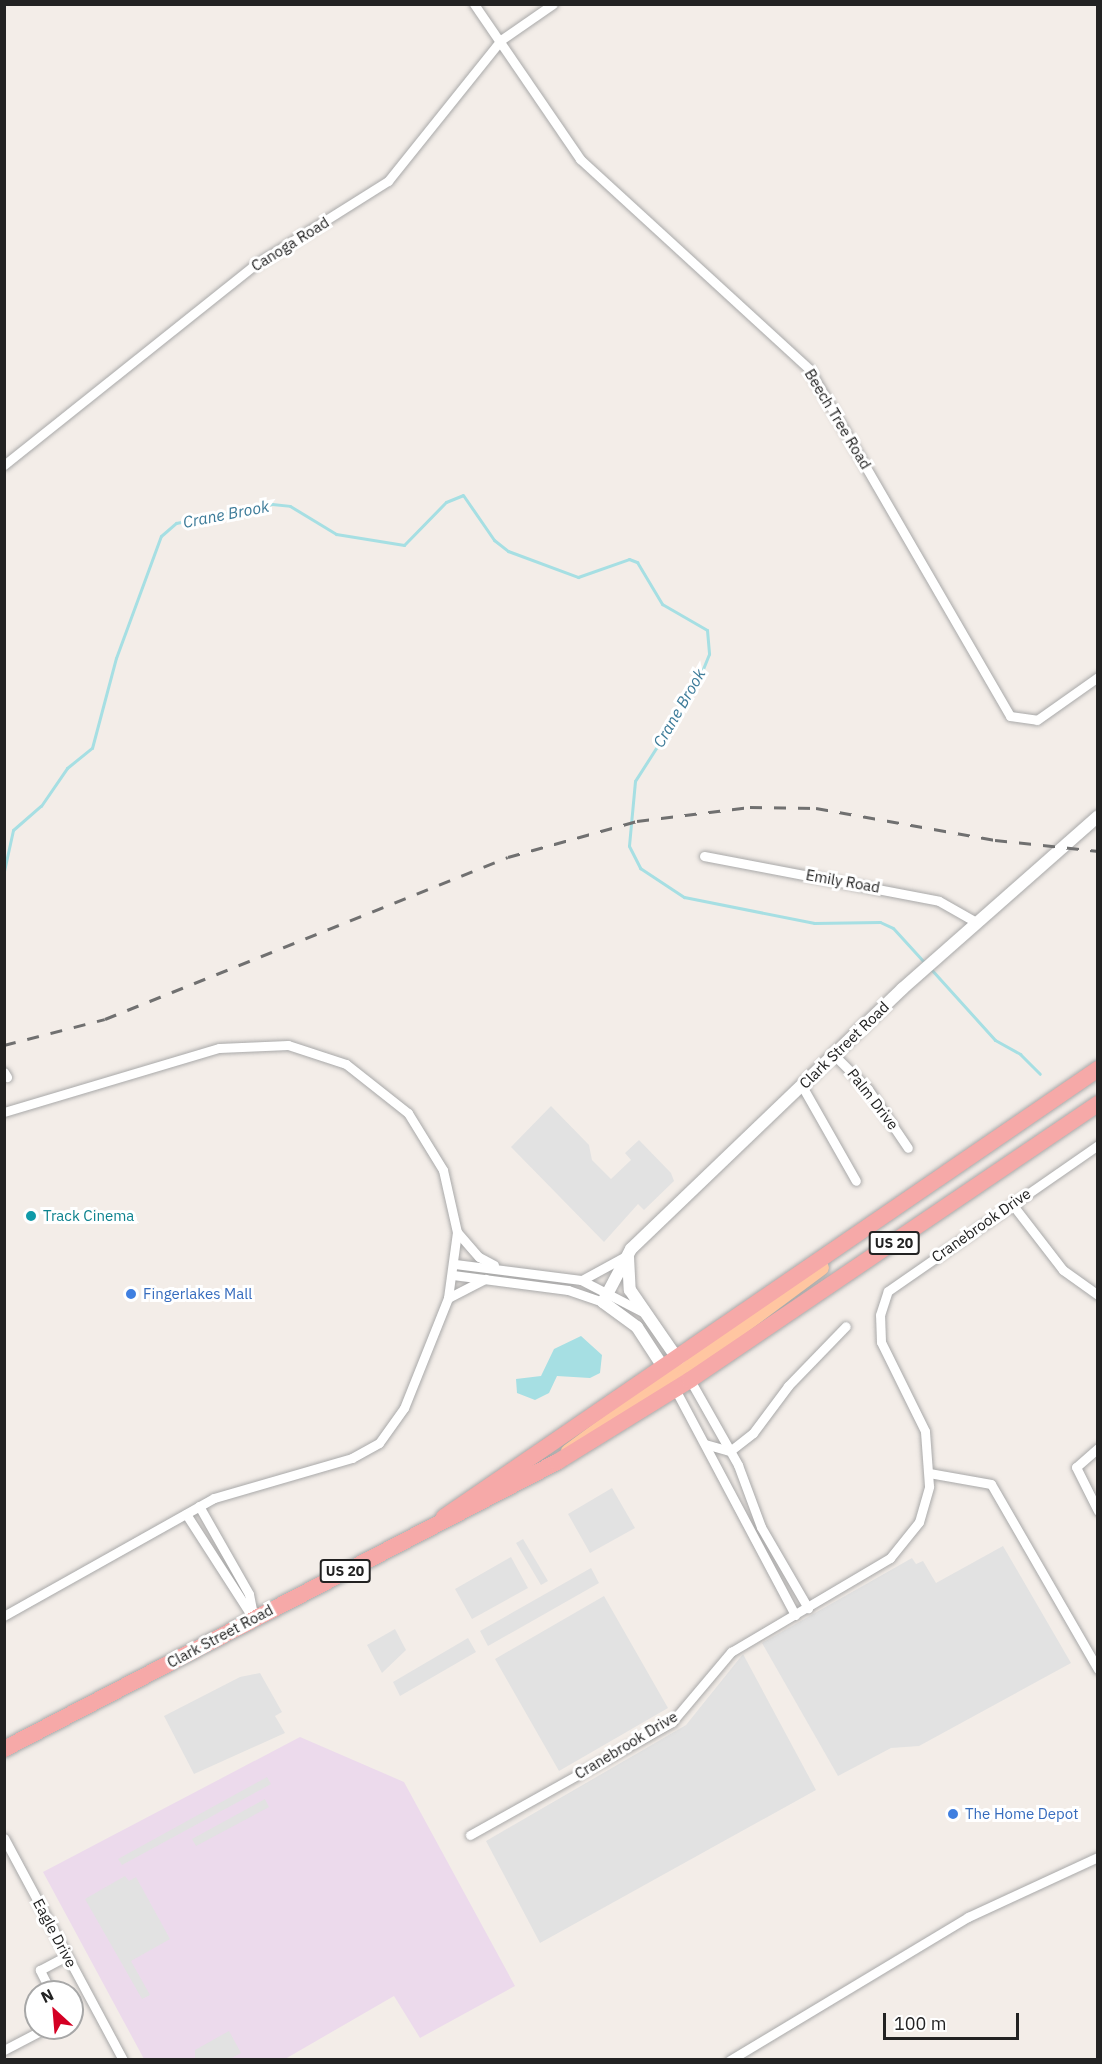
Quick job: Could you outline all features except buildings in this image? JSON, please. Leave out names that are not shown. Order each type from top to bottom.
[{"type":"highway","name":"US 20","points":[[676,1373],[880,1216],[1098,1069]]},
{"type":"highway","name":"Clark Street Road","points":[[436,1524],[1098,1104]]},
{"type":"highway","name":"Clark Street Road","points":[[4,1749],[557,1462],[676,1373]]},
{"type":"street","name":"Beech Tree Road","points":[[474,4],[580,159],[809,369],[1010,717],[1037,720],[1098,677]]},
{"type":"street","name":"Canoga Road","points":[[4,465],[256,264],[388,181],[499,43],[554,4]]},
{"type":"street","name":"Clark Street Road","points":[[606,1296],[628,1253],[891,999],[1098,816]]},
{"type":"street","name":"Emily Road","points":[[704,856],[939,901],[976,922]]},
{"type":"street","points":[[4,1112],[219,1048],[297,1047],[346,1064],[408,1113],[443,1170],[457,1232],[455,1264],[448,1298],[405,1408],[379,1443],[351,1458],[232,1490],[199,1506],[4,1616]]},
{"type":"street","name":"Palm Drive","points":[[834,1055],[868,1089],[908,1148]]},
{"type":"street","points":[[802,1086],[856,1181]]},
{"type":"street","name":"Cranebrook Drive","points":[[470,1835],[672,1722],[719,1662],[890,1558],[919,1522],[928,1473],[925,1431],[881,1342],[880,1315],[888,1291],[1098,1145]]},
{"type":"street","points":[[1012,1204],[1054,1260],[1098,1295]]},
{"type":"street","points":[[457,1232],[478,1257],[505,1269]]},
{"type":"street","points":[[581,1280],[604,1272],[628,1253]]},
{"type":"street","points":[[628,1253],[627,1280],[676,1373],[701,1441],[795,1615]]},
{"type":"street","points":[[455,1264],[581,1280],[606,1296],[643,1312]]},
{"type":"street","points":[[453,1275],[489,1278],[606,1296],[637,1327],[676,1373],[730,1451],[761,1527],[808,1608]]},
{"type":"street","points":[[448,1298],[489,1278]]},
{"type":"street","points":[[701,1441],[715,1451],[730,1451],[753,1433],[788,1386],[846,1326]]},
{"type":"street","points":[[1098,1448],[1076,1467],[1098,1511]]},
{"type":"street","points":[[928,1473],[991,1484],[1098,1669]]},
{"type":"street","points":[[199,1506],[249,1594],[254,1619]]},
{"type":"street","points":[[186,1514],[254,1619]]},
{"type":"street","name":"Eagle Drive","points":[[4,1838],[123,2060]]},
{"type":"street","points":[[730,2060],[968,1917],[1098,1857]]},
{"type":"street","points":[[45,1980],[40,1970],[66,1956]]},
{"type":"street","points":[[4,2050],[24,2040]]},
{"type":"shaded area","points":[[551,1106],[589,1145],[592,1160],[611,1179],[631,1160],[625,1153],[639,1140],[671,1173],[674,1181],[644,1210],[638,1204],[604,1242],[511,1147]]},
{"type":"shaded area","points":[[612,1488],[635,1528],[590,1553],[568,1514]]},
{"type":"shaded area","points":[[523,1539],[548,1581],[541,1585],[516,1543]]},
{"type":"shaded area","points":[[1003,1546],[1071,1663],[919,1746],[891,1748],[838,1776],[762,1643],[912,1558],[916,1564],[923,1561],[936,1583]]},
{"type":"shaded area","points":[[511,1557],[528,1588],[472,1619],[455,1589]]},
{"type":"shaded area","points":[[591,1568],[599,1583],[488,1646],[480,1631]]},
{"type":"shaded area","points":[[604,1596],[668,1708],[559,1771],[495,1659]]},
{"type":"shaded area","points":[[395,1629],[406,1650],[382,1673],[367,1645]]},
{"type":"shaded area","points":[[468,1638],[476,1652],[400,1696],[393,1682]]},
{"type":"shaded area","points":[[743,1654],[816,1790],[540,1943],[486,1841],[686,1725]]},
{"type":"shaded area","points":[[260,1673],[282,1712],[275,1716],[285,1733],[194,1774],[164,1716],[240,1677]]},
{"type":"shaded area","points":[[300,1737],[404,1782],[515,1986],[420,2038],[394,1996],[285,2059],[144,2059],[43,1872]]},
{"type":"shaded area","points":[[267,1777],[271,1784],[122,1865],[118,1859]]},
{"type":"shaded area","points":[[265,1799],[269,1807],[196,1846],[192,1839]]},
{"type":"shaded area","points":[[125,1876],[129,1881],[136,1877],[170,1939],[131,1961],[150,1995],[142,1999],[85,1899]]},
{"type":"shaded area","points":[[229,2031],[241,2053],[230,2059],[195,2059],[195,2050]]},
{"type":"water","points":[[581,1336],[602,1355],[600,1373],[590,1378],[557,1376],[549,1393],[535,1400],[517,1393],[516,1379],[541,1376],[554,1349]]},
{"type":"waterway","name":"Crane Brook","points":[[4,871],[13,830],[41,806],[67,768],[92,748],[116,658],[161,536],[176,523],[272,504],[290,506],[336,534],[404,545],[446,502],[463,495],[494,540],[508,551],[578,577],[629,559],[637,562],[662,604],[707,630],[709,654],[697,684],[635,781],[629,846],[640,868],[684,897],[814,923],[880,922],[893,928],[925,963]]},
{"type":"waterway","name":"Crane Brook","points":[[930,968],[995,1040],[1020,1054],[1040,1074]]},
{"type":"railway","points":[[4,1045],[105,1019],[508,857],[637,821],[750,807],[816,808],[995,840],[1098,851]]},
{"type":"place","name":"Track Cinema","points":[[31,1216]]},
{"type":"place","name":"Fingerlakes Mall","points":[[131,1294]]},
{"type":"place","name":"The Home Depot","points":[[953,1814]]}]
